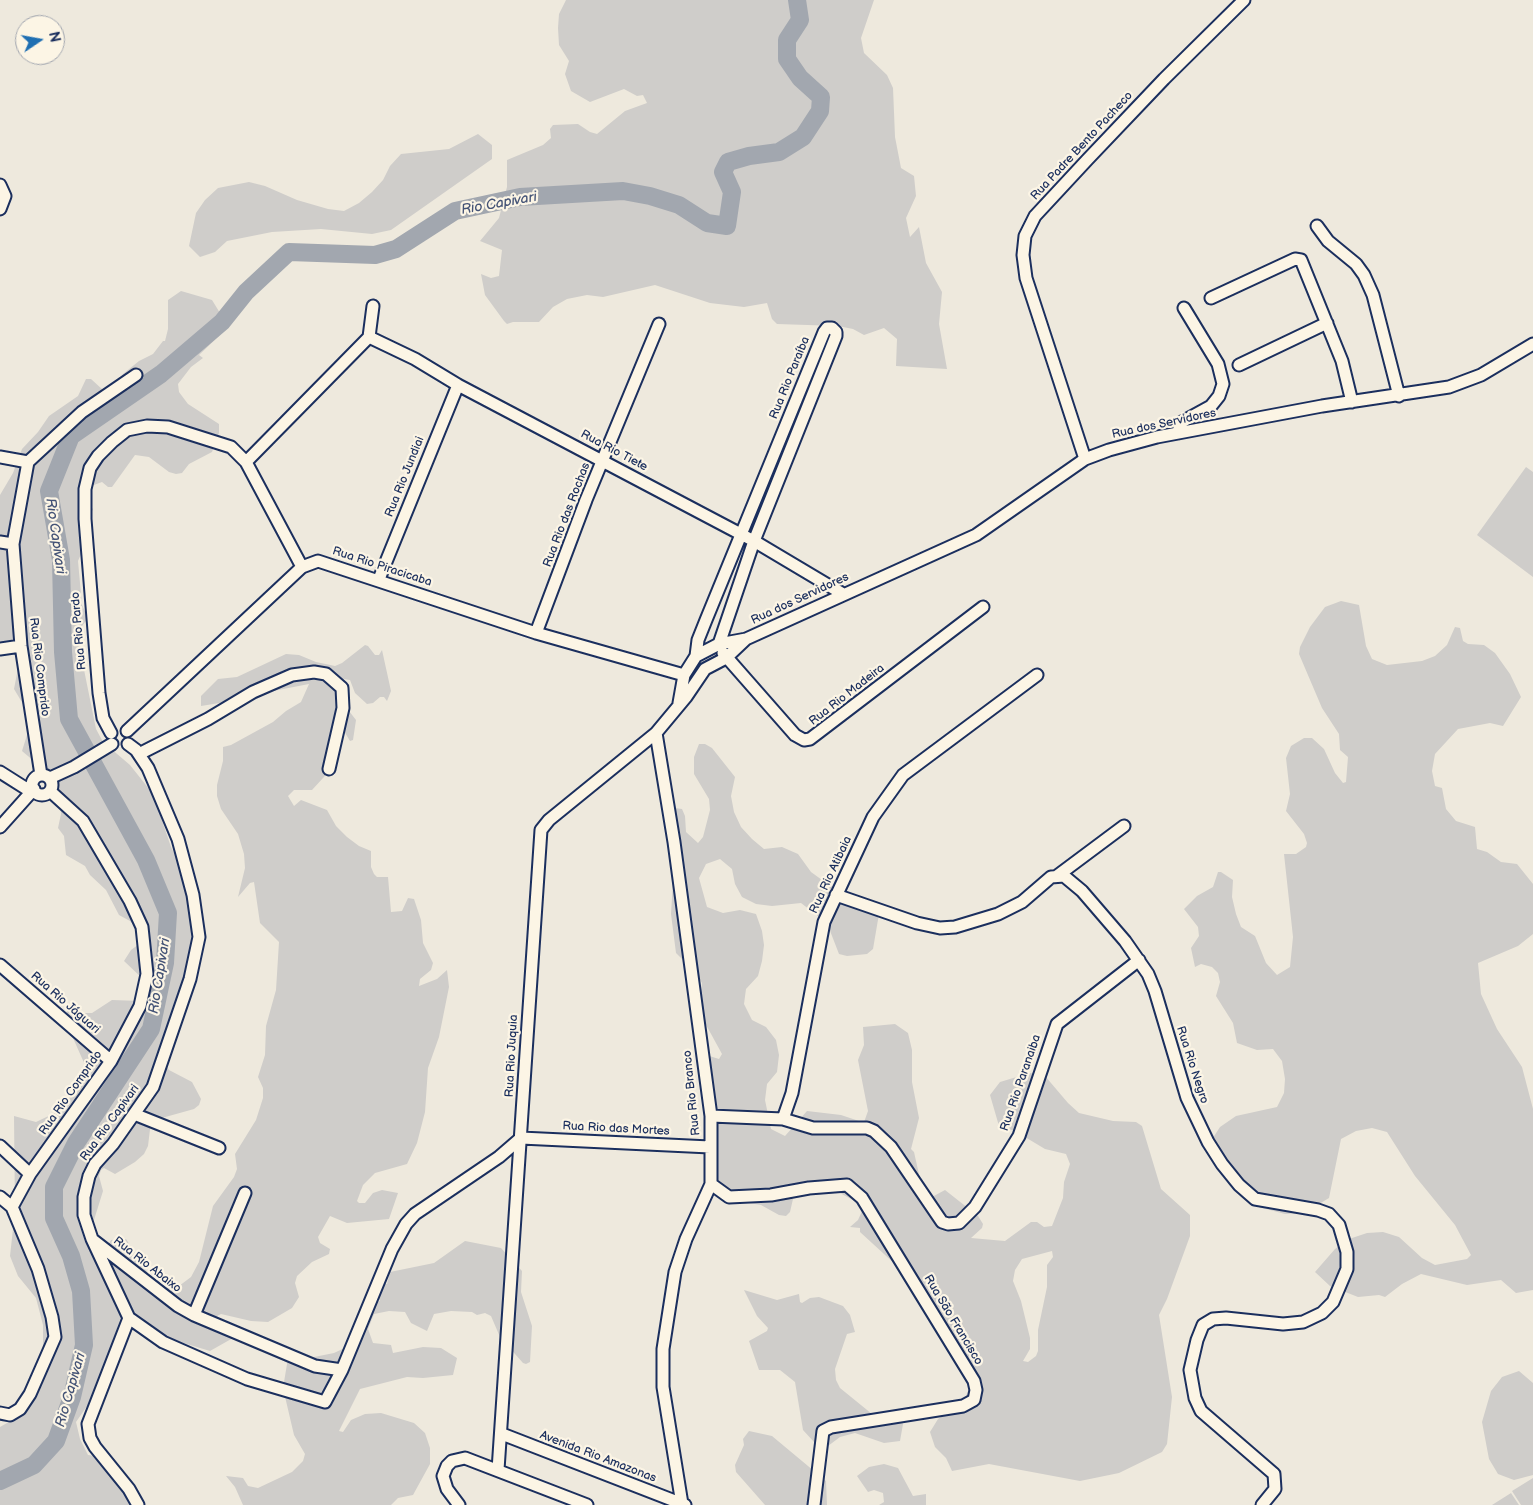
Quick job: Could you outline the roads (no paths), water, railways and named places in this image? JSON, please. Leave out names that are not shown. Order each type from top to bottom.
[{"type":"street","name":"Rua Padre Bento Pacheco","points":[[1085,459],[1026,278],[1025,236],[1035,216],[1054,195],[1164,79],[1244,0]]},
{"type":"street","points":[[0,185],[5,196],[0,209]]},
{"type":"street","points":[[1317,226],[1328,242],[1356,264],[1364,275],[1373,295],[1400,396]]},
{"type":"street","points":[[1211,298],[1295,259],[1301,260],[1342,361],[1352,402]]},
{"type":"street","points":[[246,462],[369,337],[373,306]]},
{"type":"street","points":[[1178,433],[1180,423],[1211,406],[1219,396],[1223,384],[1218,364],[1184,308]]},
{"type":"street","points":[[1239,365],[1327,323]]},
{"type":"street","name":"Rua Rio das Rochas","points":[[536,633],[603,460],[659,324]]},
{"type":"street","name":"Rua Rio Paraíba","points":[[684,675],[696,656],[698,640],[824,332],[826,328],[832,328],[836,332],[836,336],[754,541],[719,644]]},
{"type":"street","name":"Rua Rio Tiete","points":[[369,337],[416,359],[458,385],[754,541],[843,594]]},
{"type":"street","name":"Rua dos Servidores","points":[[696,656],[719,644],[746,639],[976,535],[1085,459],[1126,445],[1178,433],[1449,387],[1481,375],[1533,344]]},
{"type":"street","points":[[0,457],[28,462],[82,412],[136,375]]},
{"type":"street","name":"Rua Rio Jundiai","points":[[379,580],[458,385]]},
{"type":"street","name":"Rua Rio Pardo","points":[[112,739],[103,718],[94,643],[85,519],[84,489],[90,468],[98,456],[127,430],[148,426],[168,427],[231,447],[246,462],[302,567]]},
{"type":"street","name":"Rua Rio Comprido","points":[[28,462],[13,544],[21,646],[45,776]]},
{"type":"street","points":[[0,542],[13,544]]},
{"type":"street","name":"Rua Rio Piracicaba","points":[[302,567],[318,561],[326,562],[536,633],[684,675]]},
{"type":"street","points":[[127,731],[302,567]]},
{"type":"street","name":"Rua Rio Madeira","points":[[719,644],[726,658],[795,734],[804,740],[810,740],[983,608]]},
{"type":"street","name":"Rua dos Servidores","points":[[705,669],[726,658],[746,639]]},
{"type":"street","points":[[0,648],[21,646]]},
{"type":"street","points":[[696,656],[705,669]]},
{"type":"street","name":"Rua Rio Juquia","points":[[498,1470],[502,1434],[541,830],[549,820],[656,733],[694,686],[705,669]]},
{"type":"street","points":[[139,754],[208,719],[253,692],[292,675],[314,672],[326,674],[342,688],[343,708],[329,769]]},
{"type":"street","name":"Rua Rio Juquia","points":[[679,705],[684,675]]},
{"type":"street","name":"Rua Rio Atibaia","points":[[783,1119],[792,1093],[824,922],[873,816],[903,775],[1037,675]]},
{"type":"street","points":[[0,827],[32,790],[34,780],[74,767],[99,752],[112,739],[118,728],[127,731],[130,737],[128,744],[118,748],[112,739]]},
{"type":"street","name":"Rua Rio Branco","points":[[656,733],[674,842],[711,1116],[711,1184],[686,1239],[675,1272],[663,1348],[664,1396],[684,1504]]},
{"type":"street","name":"Rua Rio Capivari","points":[[92,1239],[84,1215],[84,1197],[89,1176],[94,1164],[113,1144],[153,1087],[190,980],[199,937],[194,895],[178,839],[148,768],[139,754],[128,744]]},
{"type":"street","points":[[0,772],[42,794],[50,791],[52,784],[45,776]]},
{"type":"street","name":"Rua Rio Comprido","points":[[12,1207],[30,1174],[111,1061],[140,1006],[144,992],[147,956],[142,927],[130,901],[83,821],[50,791]]},
{"type":"street","points":[[836,895],[917,924],[940,928],[955,927],[998,914],[1022,902],[1051,877],[1057,876],[1124,826]]},
{"type":"street","name":"Rua Rio Negro","points":[[1057,876],[1064,876],[1082,891],[1139,960],[1155,991],[1190,1107],[1222,1164],[1238,1185],[1255,1199],[1330,1214],[1339,1225],[1347,1252],[1347,1269],[1341,1287],[1333,1302],[1322,1313],[1303,1322],[1283,1324],[1226,1318],[1213,1319],[1203,1325],[1197,1340],[1190,1370],[1192,1386],[1201,1411],[1274,1474],[1275,1489],[1262,1505]]},
{"type":"street","name":"Rua Rio Paranaiba","points":[[783,1119],[813,1128],[867,1128],[874,1131],[891,1147],[942,1222],[948,1224],[960,1223],[974,1207],[1019,1136],[1057,1024],[1139,960]]},
{"type":"street","name":"Rua Rio Jáguari","points":[[0,965],[111,1061]]},
{"type":"street","points":[[134,1114],[219,1148]]},
{"type":"street","points":[[711,1116],[783,1119]]},
{"type":"street","points":[[337,1370],[392,1249],[406,1224],[416,1214],[498,1157],[521,1138]]},
{"type":"street","name":"Rua Rio das Mortes","points":[[521,1138],[710,1147]]},
{"type":"street","points":[[0,1146],[30,1174]]},
{"type":"street","name":"Rua São Francisco","points":[[711,1184],[729,1197],[771,1195],[809,1188],[847,1186],[862,1198],[974,1381],[976,1390],[974,1400],[963,1406],[831,1427],[823,1432],[814,1505]]},
{"type":"street","points":[[194,1315],[245,1193]]},
{"type":"street","points":[[0,1197],[12,1207],[38,1269],[52,1317],[55,1337],[30,1394],[20,1409],[5,1414]]},
{"type":"street","name":"Rua Rio Abaixo","points":[[92,1239],[178,1306],[194,1315],[314,1366],[337,1370],[325,1402],[247,1379],[163,1342],[129,1318],[92,1239]]},
{"type":"street","points":[[129,1318],[88,1424],[90,1438],[95,1447],[129,1489],[138,1505]]},
{"type":"street","name":"Avenida Rio Amazonas","points":[[502,1434],[684,1504]]},
{"type":"street","points":[[459,1505],[444,1482],[443,1476],[447,1466],[452,1461],[465,1458],[587,1505]]},
{"type":"waterway","name":"Rio Capivari","points":[[0,1481],[34,1465],[56,1441],[72,1397],[84,1345],[81,1291],[71,1256],[54,1218],[54,1187],[76,1143],[151,1029],[165,963],[168,913],[146,860],[69,719],[63,652],[61,560],[49,491],[71,436],[161,374],[222,322],[246,292],[289,252],[375,255],[396,249],[455,211],[520,197],[623,191],[650,196],[679,205],[707,223],[727,226],[732,192],[723,172],[728,162],[749,156],[779,152],[803,137],[820,111],[821,97],[800,78],[787,59],[787,40],[800,20],[797,0]]}]
